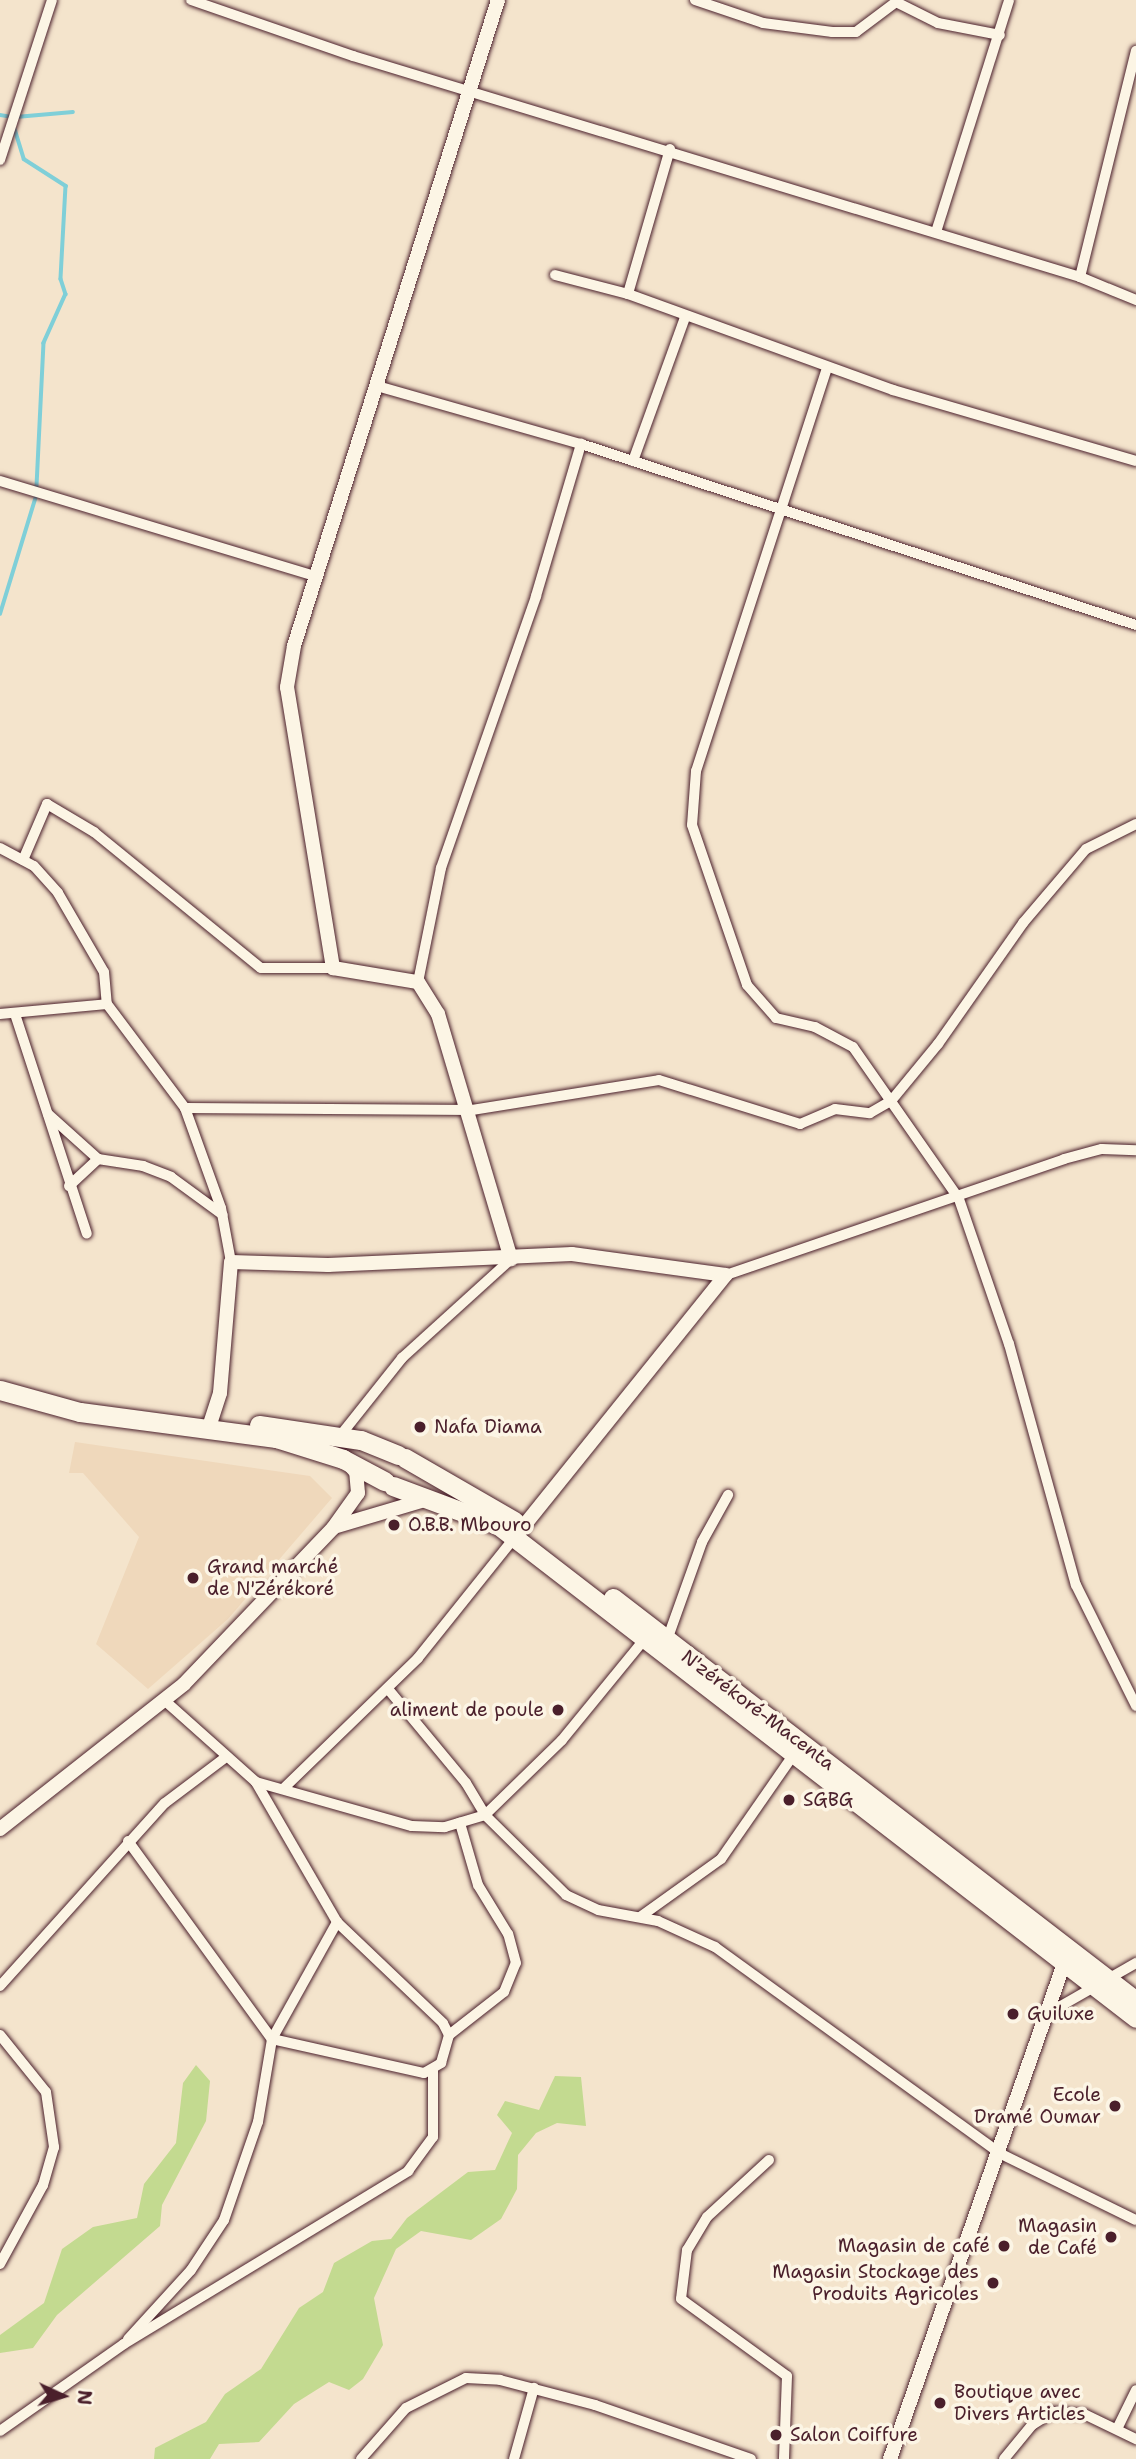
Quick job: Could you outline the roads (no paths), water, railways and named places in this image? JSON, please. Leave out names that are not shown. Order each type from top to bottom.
[{"type":"highway","points":[[0,1390],[80,1412],[209,1427],[283,1427],[341,1436],[402,1457],[518,1532],[655,1636],[1067,1954],[1103,1983],[1136,2018]]},
{"type":"highway","points":[[209,1427],[343,1459],[389,1484],[437,1499],[518,1532]]},
{"type":"highway","points":[[389,1484],[411,1476],[402,1457]]},
{"type":"highway","points":[[1103,1983],[1136,2001]]},
{"type":"street","points":[[0,160],[52,0]]},
{"type":"street","points":[[191,0],[354,56],[470,86],[1080,277],[1106,293],[1136,300]]},
{"type":"street","points":[[333,968],[288,687],[315,576],[498,0]]},
{"type":"street","points":[[695,0],[763,23],[832,32],[856,32],[896,2],[938,23],[1000,35]]},
{"type":"street","points":[[936,232],[1009,0]]},
{"type":"street","points":[[1080,277],[1136,51]]},
{"type":"street","points":[[628,294],[670,149]]},
{"type":"street","points":[[555,275],[628,294],[827,368],[1136,461]]},
{"type":"street","points":[[633,461],[685,317]]},
{"type":"street","points":[[827,368],[696,771],[692,825],[747,985],[776,1017],[815,1027],[853,1047],[959,1199],[1009,1344],[1076,1585],[1136,1706]]},
{"type":"street","points":[[377,386],[581,444],[1136,625]]},
{"type":"street","points":[[511,1259],[472,1110],[438,1013],[418,982],[441,867],[536,596],[581,444]]},
{"type":"street","points":[[0,481],[315,576]]},
{"type":"street","points":[[23,860],[47,804],[94,832],[261,968],[333,968],[418,982]]},
{"type":"street","points":[[185,1108],[472,1110],[659,1080],[800,1124],[835,1110],[870,1113],[891,1101],[1086,849],[1136,824]]},
{"type":"street","points":[[0,848],[23,860],[58,893],[104,972],[107,1004],[185,1108],[223,1215],[231,1262],[220,1393],[209,1427]]},
{"type":"street","points":[[0,1014],[107,1004]]},
{"type":"street","points":[[15,1014],[69,1186],[87,1234]]},
{"type":"street","points":[[47,1113],[98,1159],[171,1177],[223,1215]]},
{"type":"street","points":[[231,1262],[511,1259],[572,1254],[726,1275],[959,1199],[1064,1159],[1102,1149],[1136,1150]]},
{"type":"street","points":[[69,1186],[98,1159]]},
{"type":"street","points":[[341,1436],[402,1358],[511,1259]]},
{"type":"street","points":[[283,1789],[388,1689],[461,1610],[518,1532],[726,1275]]},
{"type":"street","points":[[0,1829],[165,1701],[333,1528],[358,1493],[356,1472],[343,1459]]},
{"type":"street","points":[[256,1782],[411,1826],[460,1823],[485,1815],[562,1740],[655,1636],[728,1494]]},
{"type":"street","points":[[333,1528],[389,1506],[437,1499]]},
{"type":"street","points":[[388,1689],[466,1783],[485,1815],[566,1895],[598,1910],[640,1917],[715,1947],[1001,2154],[1136,2220]]},
{"type":"street","points":[[165,1701],[256,1782],[337,1922],[449,2035]]},
{"type":"street","points":[[640,1917],[721,1859],[797,1748]]},
{"type":"street","points":[[0,1986],[165,1803],[226,1757]]},
{"type":"street","points":[[0,2431],[124,2344],[418,2162],[436,2120],[433,2070],[449,2035],[504,1992],[516,1964],[509,1934],[478,1885],[460,1823]]},
{"type":"street","points":[[128,1841],[272,2039],[433,2070]]},
{"type":"street","points":[[124,2344],[191,2270],[224,2220],[258,2122],[272,2039],[337,1922]]},
{"type":"street","points":[[890,2459],[1052,2011],[1067,1954]]},
{"type":"street","points":[[1052,2011],[1136,1963]]},
{"type":"street","points":[[0,2035],[46,2092],[54,2147],[43,2185],[0,2264]]},
{"type":"street","points":[[769,2160],[708,2217],[687,2250],[681,2299],[788,2376],[785,2459]]},
{"type":"street","points":[[361,2459],[407,2409],[435,2390],[466,2378],[534,2388],[751,2459]]},
{"type":"street","points":[[514,2459],[534,2388]]},
{"type":"street","points":[[1118,2429],[1136,2390]]},
{"type":"street","points":[[1004,2459],[1032,2425],[1053,2412],[1076,2412],[1136,2439]]},
{"type":"waterway","points":[[16,117],[73,112]]},
{"type":"waterway","points":[[0,115],[13,117]]},
{"type":"waterway","points":[[15,129],[24,159],[66,186],[61,279],[66,294],[44,343],[37,488]]},
{"type":"waterway","points":[[0,614],[36,496]]},
{"type":"place","name":"Nafa Diama","points":[[420,1427]]},
{"type":"place","name":"O.B.B. Mbouro","points":[[394,1525]]},
{"type":"place","name":"Grand marché de N'Zérékoré","points":[[193,1578]]},
{"type":"place","name":"aliment de poule","points":[[558,1710]]},
{"type":"place","name":"SGBG","points":[[789,1800]]},
{"type":"place","name":"Guiluxe","points":[[1013,2014]]},
{"type":"place","name":"Ecole Dramé Oumar","points":[[1115,2106]]},
{"type":"place","name":"Magasin de Café","points":[[1111,2237]]},
{"type":"place","name":"Magasin de café","points":[[1004,2246]]},
{"type":"place","name":"Magasin Stockage des Produits Agricoles","points":[[993,2283]]},
{"type":"place","name":"Boutique avec Divers Articles","points":[[940,2403]]},
{"type":"place","name":"Salon Coiffure","points":[[776,2435]]}]
